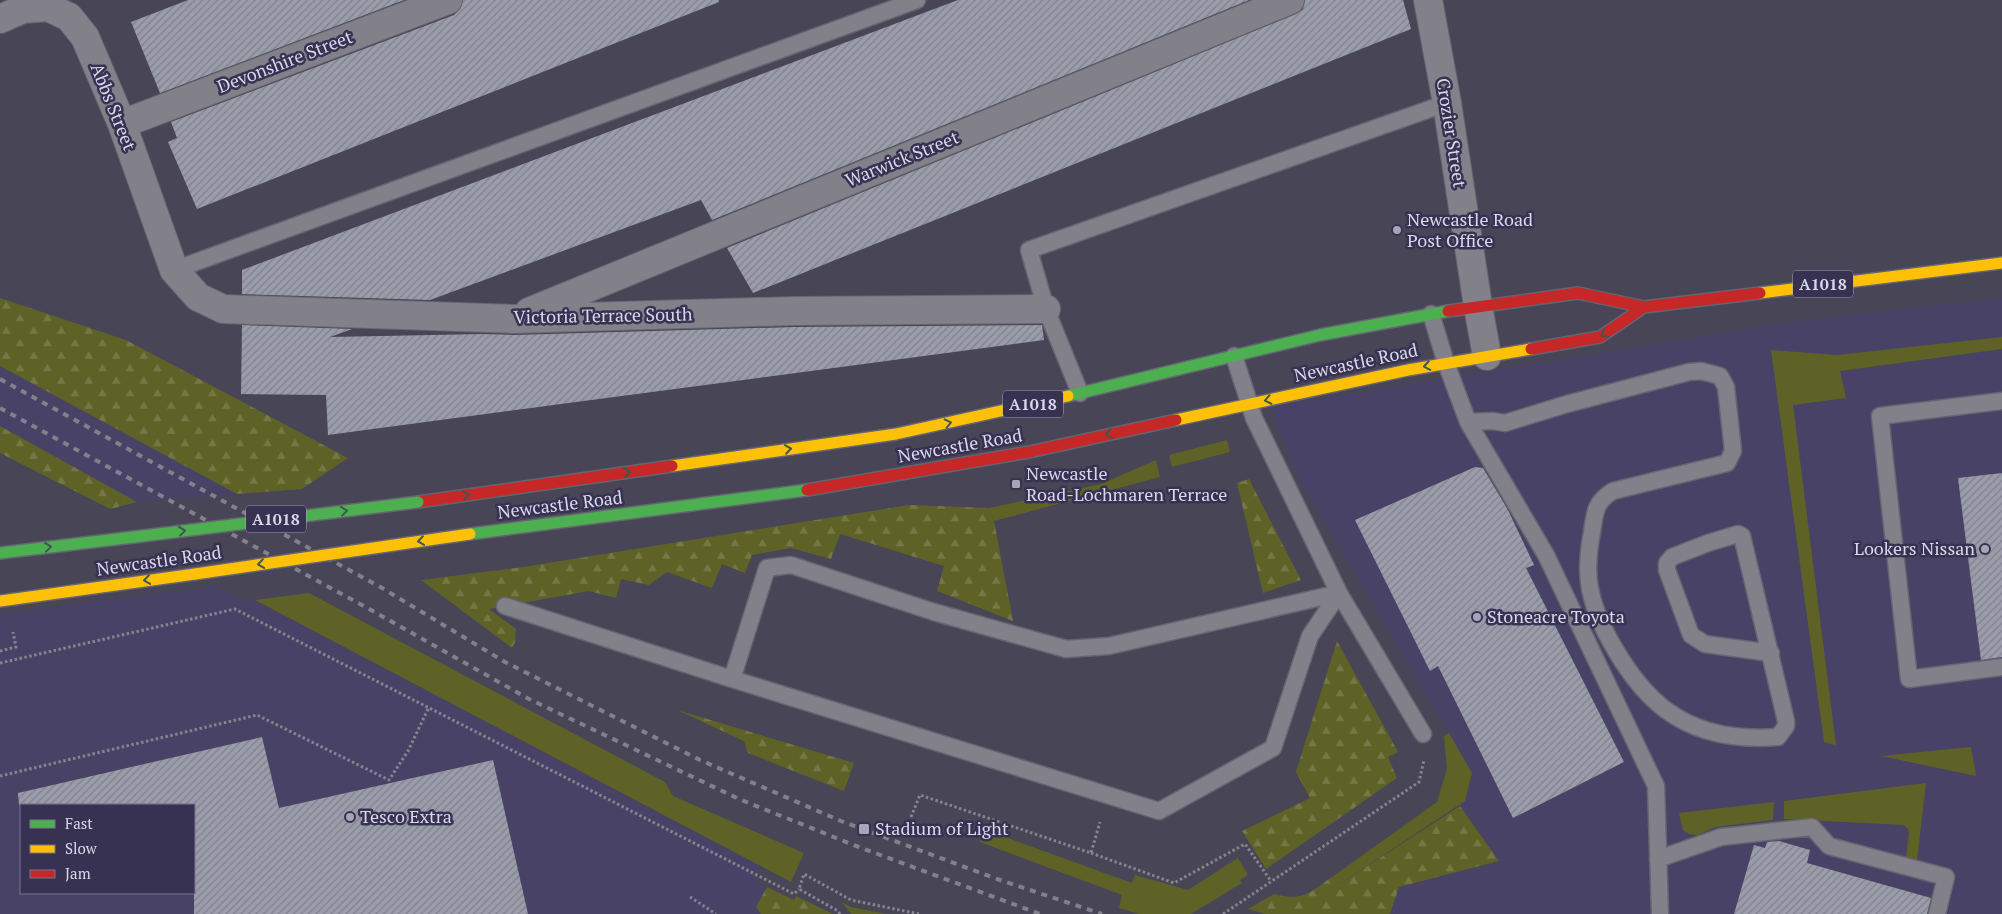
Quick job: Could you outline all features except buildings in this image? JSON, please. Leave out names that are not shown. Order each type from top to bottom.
[{"type":"highway","name":"Newcastle Road","points":[[0,601],[470,534],[832,487],[1029,452],[1446,363],[1600,337],[1644,307],[2002,263]]},
{"type":"highway","name":"A1018","points":[[0,553],[418,502],[896,434],[1080,393],[1320,335],[1478,306],[1578,293],[1644,307]]},
{"type":"street","name":"Devonshire Street","points":[[122,124],[448,0]]},
{"type":"street","name":"Warwick Street","points":[[514,319],[1290,0]]},
{"type":"street","name":"Crozier Street","points":[[1428,0],[1447,103],[1487,356]]},
{"type":"street","name":"Abbs Street","points":[[0,19],[23,9],[53,4],[69,17],[85,37],[122,124],[174,270]]},
{"type":"street","name":"Victoria Terrace South","points":[[174,270],[198,297],[223,309],[514,319],[794,311],[1046,309]]},
{"type":"lane","points":[[174,270],[917,0]]},
{"type":"lane","points":[[1080,393],[1046,309],[1029,250],[1447,103]]},
{"type":"lane","points":[[1431,314],[1446,363],[1468,422],[1546,555],[1656,786],[1660,914]]},
{"type":"lane","points":[[1234,356],[1254,418],[1339,593],[1422,734]]},
{"type":"lane","points":[[1468,422],[1493,421],[1505,423],[1567,404],[1689,372],[1701,371],[1720,376],[1726,387],[1733,443],[1731,457],[1722,464],[1613,491],[1603,497],[1597,506],[1594,516],[1589,549],[1589,581],[1593,600],[1613,645],[1631,674],[1665,710],[1694,726],[1728,736],[1753,739],[1778,737],[1786,726],[1771,653],[1742,536],[1734,534],[1672,557],[1667,563],[1667,570],[1691,635],[1705,644],[1771,653]]},
{"type":"lane","points":[[2002,401],[1880,416],[1909,679],[2002,667]]},
{"type":"lane","points":[[732,679],[767,568],[791,565],[934,612],[1066,649],[1109,646],[1339,593]]},
{"type":"lane","points":[[505,606],[732,679],[1159,811],[1273,748],[1310,636],[1339,593]]},
{"type":"lane","points":[[1658,859],[1721,836],[1812,827],[1829,846],[1946,877],[1937,914]]},
{"type":"path","points":[[0,662],[235,609],[794,894],[799,889],[804,874],[851,900],[919,914]]},
{"type":"path","points":[[0,651],[16,647],[13,631]]},
{"type":"path","points":[[0,776],[257,716],[389,780],[408,751],[429,707]]},
{"type":"path","points":[[1223,914],[1419,782],[1424,763],[1422,734]]},
{"type":"path","points":[[911,817],[920,795],[1174,883],[1244,844],[1270,881]]},
{"type":"path","points":[[1091,853],[1108,795]]},
{"type":"path","points":[[799,889],[838,911],[840,914]]},
{"type":"path","points":[[690,896],[716,914]]},
{"type":"shaded area","points":[[0,298],[126,340],[348,458],[302,489],[137,502],[110,509],[0,453]]},
{"type":"shaded area","points":[[2002,298],[2002,914],[1390,914],[1399,887],[1499,861],[1460,806],[1465,800],[1472,773],[1299,478],[1269,407],[1799,321]]},
{"type":"shaded area","points":[[217,586],[242,602],[255,600],[761,866],[755,881],[794,900],[796,896],[833,914],[0,914],[0,614]]},
{"type":"green space","points":[[0,298],[126,340],[348,458],[302,489],[237,494],[0,366]]},
{"type":"green space","points":[[2002,337],[2002,349],[1840,371],[1846,398],[1793,405],[1836,745],[1824,742],[1771,350],[1837,355]]},
{"type":"green space","points":[[0,426],[137,502],[110,509],[0,453]]},
{"type":"green space","points":[[1227,440],[1230,452],[1172,467],[1169,455]]},
{"type":"green space","points":[[1156,460],[1160,477],[994,521],[989,508],[1101,484]]},
{"type":"green space","points":[[1249,479],[1301,580],[1263,593],[1237,483]]},
{"type":"green space","points":[[909,505],[989,508],[994,521],[1013,621],[937,591],[944,566],[840,534],[831,559],[791,548],[752,555],[745,573],[722,564],[712,588],[667,572],[649,585],[621,579],[616,598],[589,591],[489,609],[516,629],[515,642],[512,648],[421,580],[523,567]]},
{"type":"green space","points":[[309,593],[665,782],[673,796],[804,853],[791,882],[255,600]]},
{"type":"green space","points":[[1337,641],[1398,752],[1388,757],[1397,778],[1266,869],[1242,831],[1310,798],[1296,772]]},
{"type":"green space","points":[[677,710],[854,763],[844,791],[748,753],[744,741]]},
{"type":"green space","points":[[1449,733],[1472,773],[1465,801],[1340,884],[1332,877],[1437,802],[1447,769],[1444,736]]},
{"type":"green space","points":[[1971,747],[1976,776],[1881,756]]},
{"type":"green space","points":[[1926,783],[1917,860],[1906,859],[1909,830],[1904,825],[1784,819],[1784,801]]},
{"type":"green space","points":[[1774,802],[1773,820],[1715,827],[1698,835],[1689,834],[1683,830],[1679,813]]},
{"type":"green space","points":[[1460,806],[1499,861],[1399,887],[1390,914],[1265,914],[1248,909],[1274,894],[1292,897],[1311,892],[1332,877],[1340,884]]},
{"type":"green space","points":[[986,827],[994,830],[994,833],[1132,883],[1135,875],[1188,890],[1238,858],[1248,875],[1240,880],[1242,883],[1191,914],[1139,914],[1119,908],[1122,895],[980,842]]},
{"type":"green space","points":[[767,887],[794,900],[796,896],[833,914],[761,914],[756,907]]},
{"type":"green space","points":[[842,902],[851,907],[886,914],[851,914]]},
{"type":"railway","points":[[0,379],[382,588],[505,662],[700,760],[841,821],[997,879],[1102,914]]},
{"type":"railway","points":[[0,408],[371,610],[529,699],[739,799],[856,846],[1040,914]]},
{"type":"traffic: fast","points":[[1068,396],[1320,335],[1448,311]]},
{"type":"traffic: fast","points":[[470,534],[807,490]]},
{"type":"traffic: fast","points":[[134,537],[418,502]]},
{"type":"traffic: fast","points":[[0,553],[134,537]]},
{"type":"traffic: slow","points":[[1760,293],[2002,263]]},
{"type":"traffic: slow","points":[[1176,420],[1408,370],[1531,349]]},
{"type":"traffic: slow","points":[[672,466],[896,434],[1068,396]]},
{"type":"traffic: slow","points":[[195,574],[470,534]]},
{"type":"traffic: slow","points":[[0,601],[195,574]]},
{"type":"traffic: jam","points":[[1448,311],[1578,293],[1644,307]]},
{"type":"traffic: jam","points":[[1531,349],[1600,337],[1644,307],[1760,293]]},
{"type":"traffic: jam","points":[[807,490],[1029,452],[1176,420]]},
{"type":"traffic: jam","points":[[418,502],[672,466]]},
{"type":"place","name":"Newcastle Road Post Office","points":[[1397,230]]},
{"type":"place","name":"Newcastle Road-Lochmaren Terrace","points":[[1016,484]]},
{"type":"place","name":"Lookers Nissan","points":[[1985,549]]},
{"type":"place","name":"Stoneacre Toyota","points":[[1477,617]]},
{"type":"place","name":"Tesco Extra","points":[[350,817]]},
{"type":"place","name":"Stadium of Light","points":[[864,829]]}]
